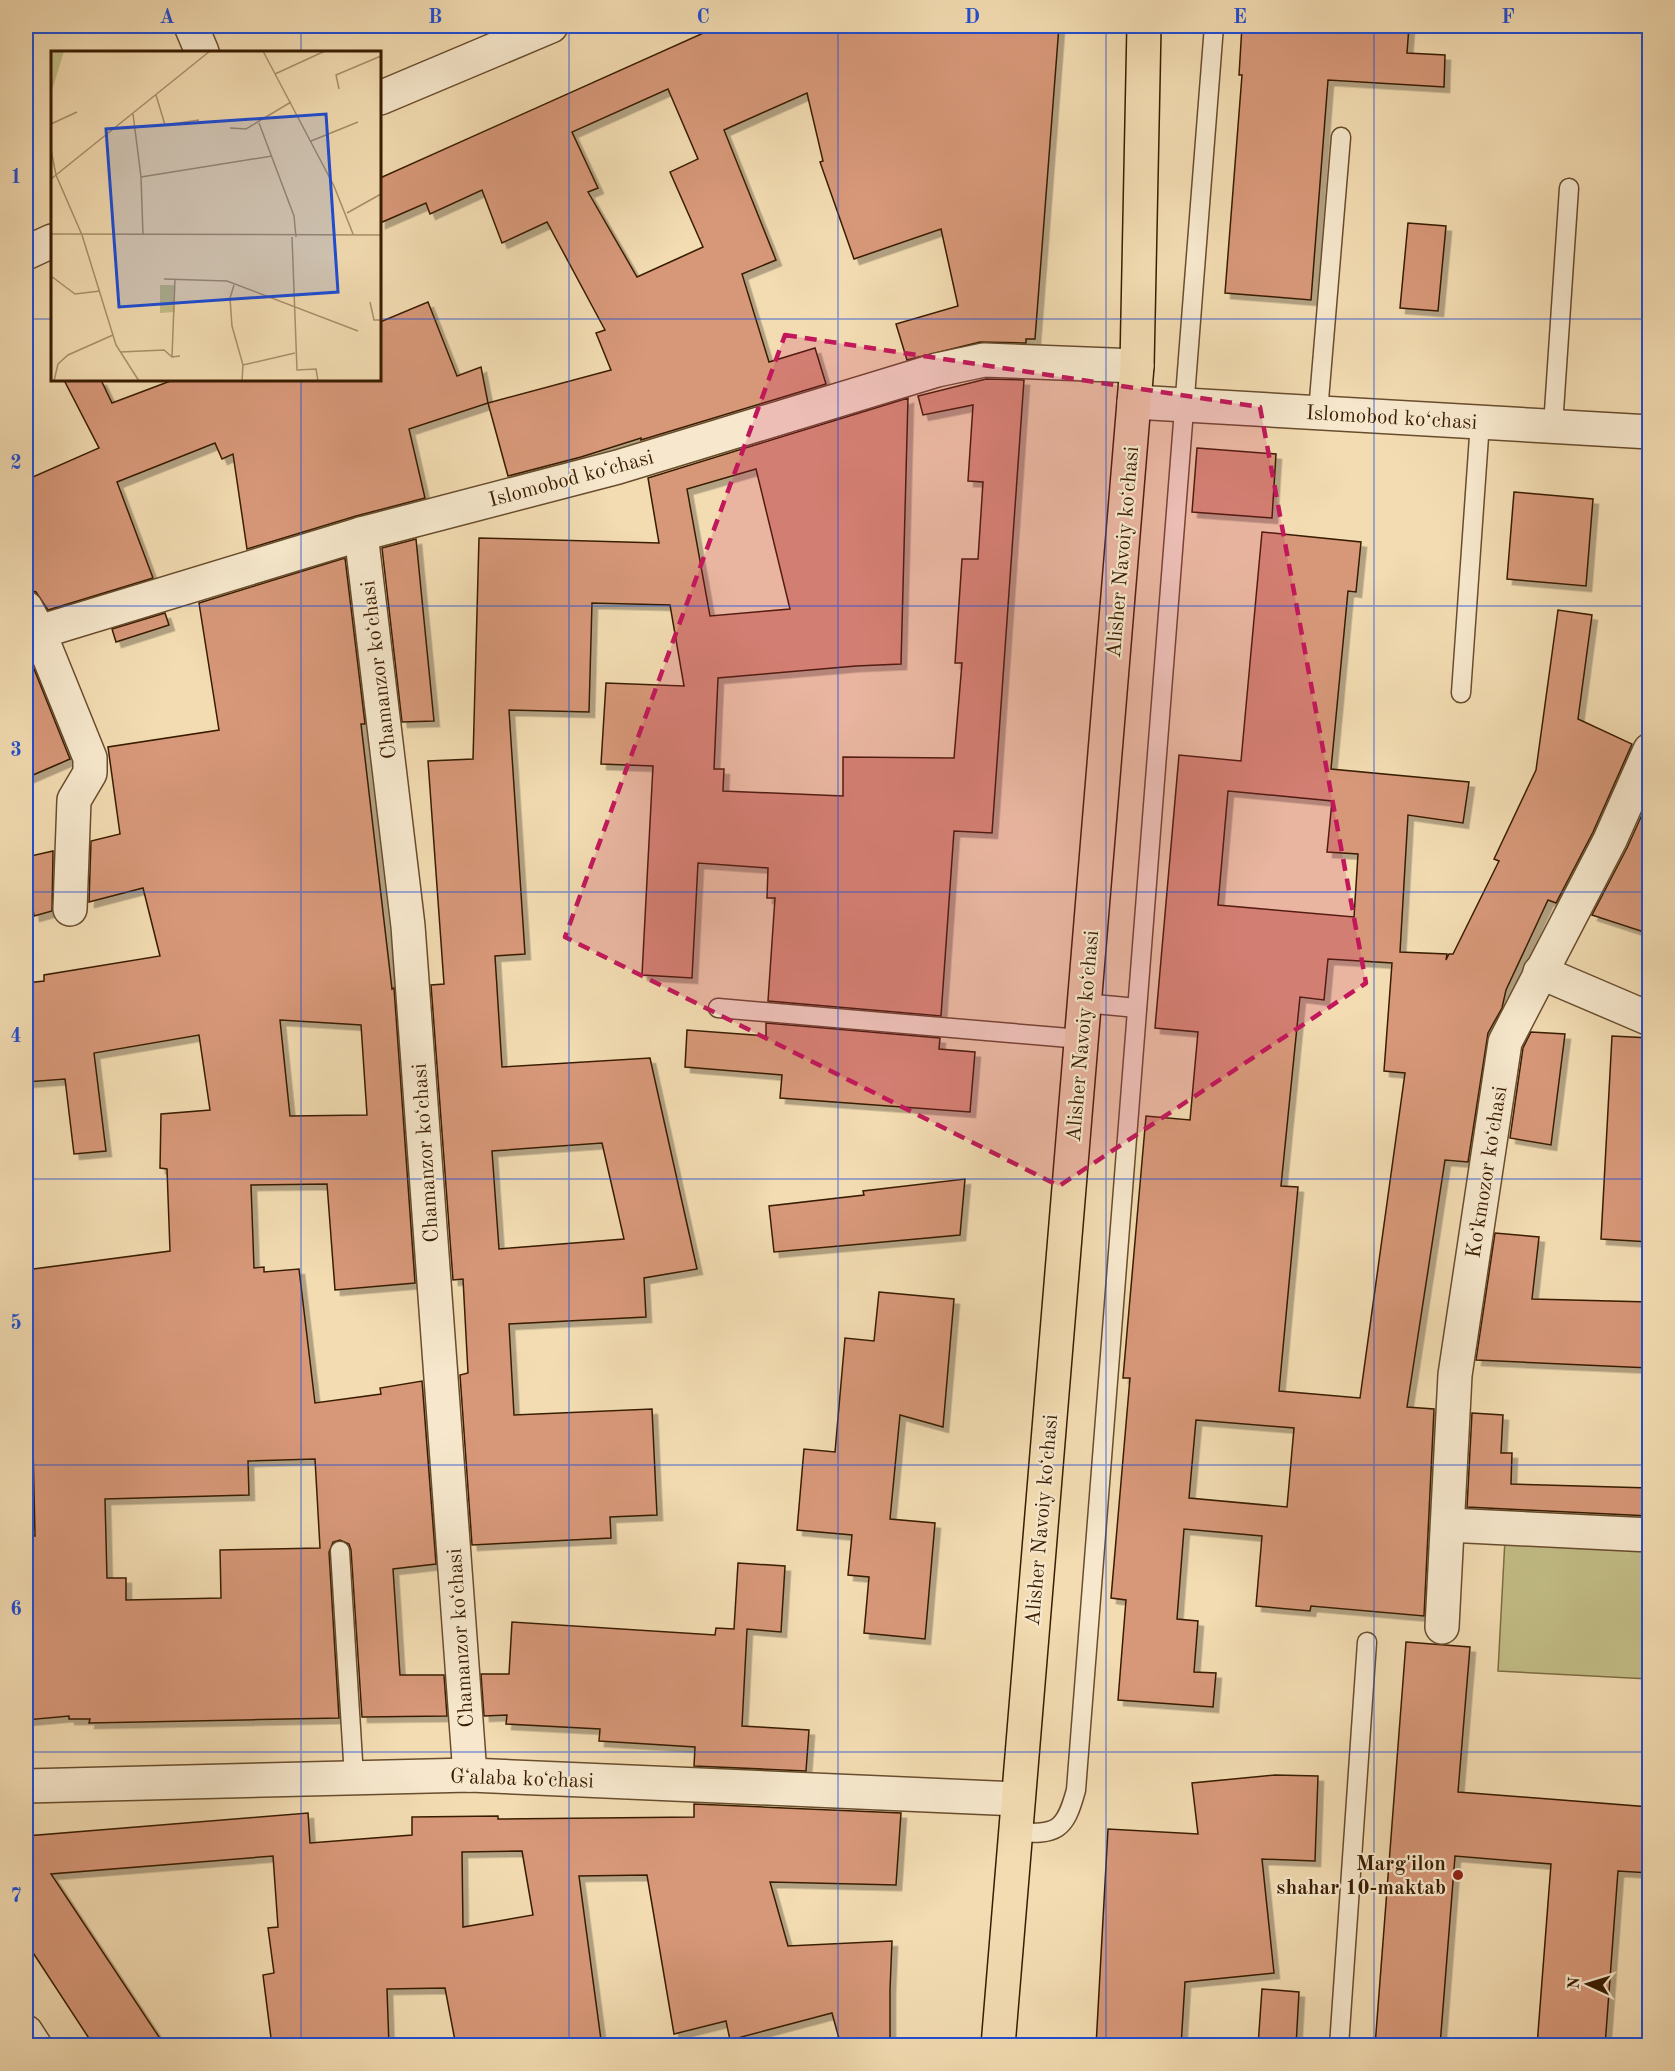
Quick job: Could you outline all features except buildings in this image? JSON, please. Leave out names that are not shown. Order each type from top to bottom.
[{"type":"main road","name":"Alisher Navoiy koʻchasi","points":[[998,2046],[1137,366],[1144,26]]},
{"type":"street","points":[[191,26],[202,51]]},
{"type":"street","points":[[381,98],[551,26]]},
{"type":"street","points":[[26,253],[51,241]]},
{"type":"street","name":"Islomobod koʻchasi","points":[[32,620],[618,467],[937,370],[984,360],[1137,366]]},
{"type":"street","name":"Islomobod ko‘chasi","points":[[1134,402],[1650,432]]},
{"type":"street","name":"Chamanzor koʻchasi","points":[[361,534],[408,926],[470,1775]]},
{"type":"street","points":[[32,620],[90,758],[90,773],[74,800],[70,909]]},
{"type":"street","name":"Koʻkmozor koʻchasi","points":[[1442,1627],[1455,1375],[1505,1042],[1610,840],[1650,750]]},
{"type":"street","points":[[1540,972],[1650,1019]]},
{"type":"street","points":[[1448,1525],[1650,1535]]},
{"type":"street","name":"Gʻalaba koʻchasi","points":[[26,1786],[470,1775],[1018,1799]]},
{"type":"street","points":[[26,2032],[35,2046]]},
{"type":"lane","points":[[1016,1832],[1043,1834],[1056,1829],[1069,1816],[1076,1790],[1214,26]]},
{"type":"lane","points":[[1318,412],[1341,137]]},
{"type":"lane","points":[[1553,426],[1569,188]]},
{"type":"lane","points":[[1461,693],[1480,422]]},
{"type":"lane","points":[[1084,1003],[1137,1008]]},
{"type":"lane","points":[[718,1008],[1081,1039]]},
{"type":"lane","points":[[340,1551],[354,1777]]},
{"type":"lane","points":[[1339,2046],[1367,1642]]},
{"type":"highlighted area","points":[[785,335],[1260,407],[1366,983],[1059,1186],[565,937]]},
{"type":"shaded area","points":[[1505,1539],[1649,1546],[1649,1679],[1498,1671]]},
{"type":"place","name":"Marg'ilon shahar 10-maktab","points":[[1458,1875]]}]
